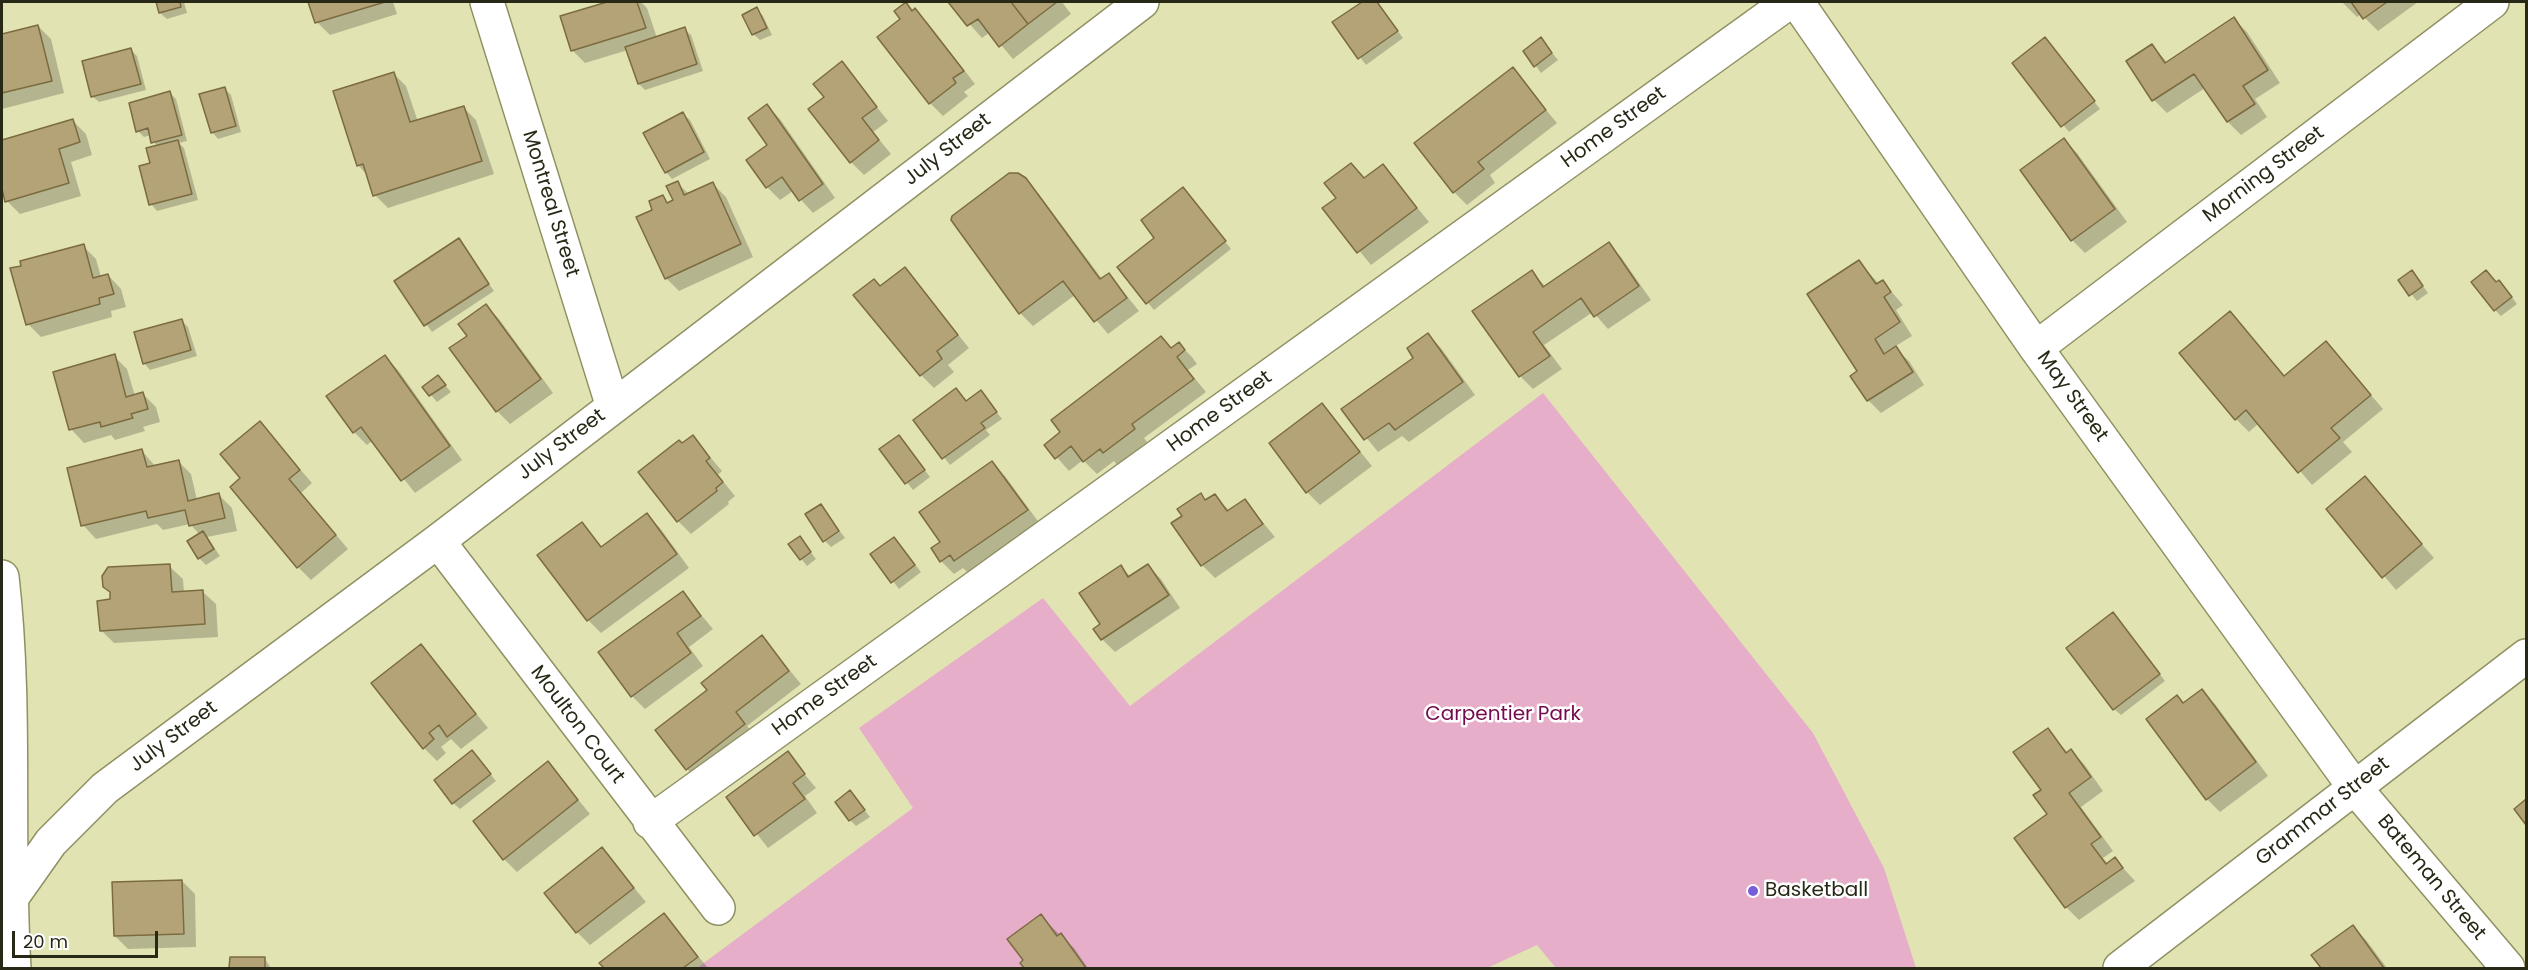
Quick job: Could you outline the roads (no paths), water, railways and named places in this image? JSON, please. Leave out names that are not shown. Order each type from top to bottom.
[{"type":"street","name":"Montreal Street","points":[[487,2],[613,407]]},
{"type":"street","name":"July Street","points":[[6,903],[51,842],[105,788],[438,541],[1142,2]]},
{"type":"street","name":"Home Street","points":[[650,822],[1789,2]]},
{"type":"street","name":"May Street","points":[[1797,2],[2036,348],[2355,788]]},
{"type":"street","name":"Morning Street","points":[[2036,348],[2492,2]]},
{"type":"street","name":"Moulton Court","points":[[438,541],[650,822],[718,908]]},
{"type":"street","points":[[2,577],[8,651],[6,903],[14,969]]},
{"type":"street","name":"Grammar Street","points":[[2120,969],[2526,656]]},
{"type":"street","name":"Bateman Street","points":[[2355,788],[2508,969]]},
{"type":"place","name":"Basketball","points":[[1753,891]]},
{"type":"park label","name":"Carpentier Park","points":[[1503,715]]}]
